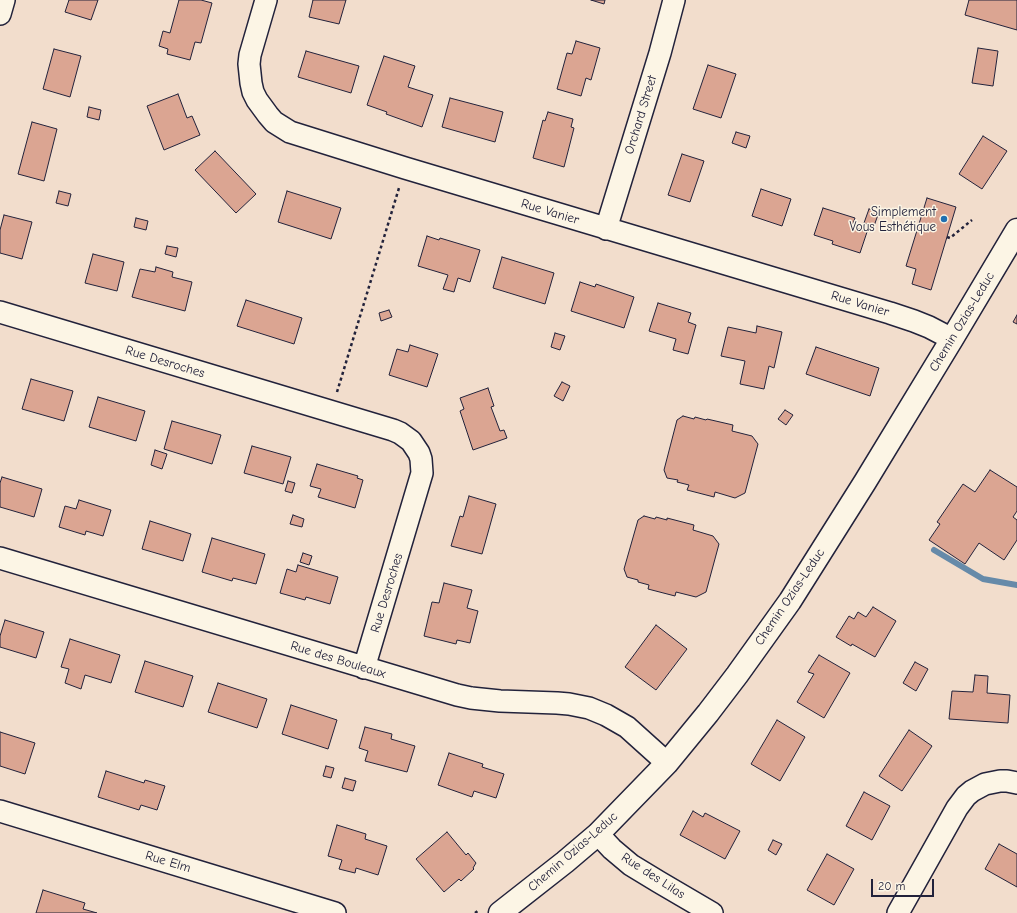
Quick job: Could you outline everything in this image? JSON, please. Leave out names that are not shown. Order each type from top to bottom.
[{"type":"street","points":[[0,14],[4,0]]},
{"type":"street","name":"Rue Vanier","points":[[266,0],[252,46],[249,64],[250,78],[253,92],[257,100],[268,116],[282,127],[299,135],[404,168],[890,313],[929,327],[952,339]]},
{"type":"street","name":"Orchard Street","points":[[606,229],[660,53],[674,0]]},
{"type":"street","name":"Chemin Ozias-Leduc","points":[[500,913],[598,834],[667,763],[722,694],[790,601],[861,488],[1017,230]]},
{"type":"street","name":"Rue Desroches","points":[[0,312],[331,411],[400,433],[411,441],[419,453],[422,473],[364,668]]},
{"type":"street","name":"Rue des Bouleaux","points":[[0,558],[450,694],[500,701],[558,702],[589,708],[606,715],[627,727],[667,763]]},
{"type":"street","points":[[898,913],[957,808],[966,796],[978,787],[985,784],[1000,781],[1017,783]]},
{"type":"street","name":"Rue Elm","points":[[0,811],[336,913]]},
{"type":"street","name":"Rue des Lilas","points":[[598,834],[612,849],[632,865],[712,913]]},
{"type":"path","points":[[331,411],[404,168]]},
{"type":"path","points":[[947,237],[950,238],[972,220]]},
{"type":"path","points":[[910,228],[917,230]]},
{"type":"building","points":[[69,0],[98,0],[91,20],[65,12]]},
{"type":"building","points":[[179,0],[201,0],[212,3],[201,43],[195,42],[190,60],[167,54],[168,49],[159,46],[163,31],[170,33]]},
{"type":"building","points":[[313,0],[346,0],[339,24],[309,17]]},
{"type":"building","points":[[591,0],[605,0],[604,4]]},
{"type":"building","points":[[969,0],[1017,0],[1017,30],[965,15]]},
{"type":"building","points":[[576,41],[600,48],[591,80],[586,78],[581,96],[557,89],[567,53],[572,54]]},
{"type":"building","points":[[978,48],[998,51],[993,86],[972,83]]},
{"type":"building","points":[[54,49],[81,56],[70,97],[43,89]]},
{"type":"building","points":[[306,51],[359,66],[351,93],[298,77]]},
{"type":"building","points":[[384,56],[415,66],[408,87],[433,95],[422,127],[386,114],[387,112],[367,105]]},
{"type":"building","points":[[708,65],[736,74],[721,118],[693,109]]},
{"type":"building","points":[[178,94],[187,118],[192,116],[200,135],[164,150],[147,106]]},
{"type":"building","points":[[450,98],[503,112],[495,142],[442,127]]},
{"type":"building","points":[[89,107],[101,110],[99,120],[87,117]]},
{"type":"building","points":[[548,112],[573,119],[571,127],[574,128],[564,167],[533,158],[543,120],[545,121]]},
{"type":"building","points":[[32,122],[57,129],[44,181],[18,174]]},
{"type":"building","points":[[736,132],[750,136],[746,148],[732,143]]},
{"type":"building","points":[[983,136],[1007,151],[982,189],[959,174]]},
{"type":"building","points":[[215,151],[256,194],[236,213],[195,170]]},
{"type":"building","points":[[682,154],[704,161],[690,202],[668,195]]},
{"type":"building","points":[[761,189],[791,199],[782,226],[752,216]]},
{"type":"building","points":[[59,191],[71,194],[68,206],[56,203]]},
{"type":"building","points":[[287,191],[341,208],[331,239],[278,222]]},
{"type":"building","points":[[927,198],[956,207],[931,290],[912,284],[916,269],[906,266]]},
{"type":"building","points":[[823,208],[855,218],[852,226],[867,232],[860,253],[832,244],[833,241],[814,235]]},
{"type":"building","points":[[869,209],[879,212],[874,226],[864,223]]},
{"type":"building","points":[[4,215],[32,222],[22,259],[0,253],[0,230]]},
{"type":"building","points":[[136,218],[148,221],[146,230],[134,227]]},
{"type":"building","points":[[427,236],[439,240],[440,238],[480,250],[470,282],[458,278],[454,292],[443,289],[448,275],[418,266]]},
{"type":"building","points":[[167,246],[178,248],[176,257],[165,254]]},
{"type":"building","points":[[93,254],[124,262],[117,291],[85,283]]},
{"type":"building","points":[[502,257],[554,273],[545,304],[493,288]]},
{"type":"building","points":[[156,267],[173,272],[172,277],[192,282],[185,311],[132,297],[140,269],[155,272]]},
{"type":"building","points":[[580,282],[595,287],[596,284],[634,297],[624,328],[571,311]]},
{"type":"building","points":[[246,300],[302,318],[294,344],[237,326]]},
{"type":"building","points":[[658,303],[691,313],[688,322],[696,325],[688,354],[673,350],[676,339],[649,331]]},
{"type":"building","points":[[389,310],[392,317],[381,321],[379,313]]},
{"type":"building","points":[[1017,315],[1017,324],[1013,322]]},
{"type":"building","points":[[757,326],[782,332],[774,368],[769,366],[764,389],[740,384],[745,361],[721,356],[728,327],[756,333]]},
{"type":"building","points":[[555,333],[565,336],[560,350],[551,347]]},
{"type":"building","points":[[410,345],[438,354],[427,387],[389,375],[397,349],[408,352]]},
{"type":"building","points":[[816,347],[879,368],[870,396],[806,374]]},
{"type":"building","points":[[31,379],[73,391],[64,421],[22,409]]},
{"type":"building","points":[[562,382],[570,386],[563,401],[554,396]]},
{"type":"building","points":[[488,388],[494,406],[491,407],[500,431],[504,430],[507,438],[473,450],[460,411],[464,409],[460,398]]},
{"type":"building","points":[[98,397],[145,411],[136,441],[89,427]]},
{"type":"building","points":[[785,410],[793,415],[786,425],[778,419]]},
{"type":"building","points":[[683,416],[694,419],[695,417],[707,419],[733,425],[732,431],[752,436],[758,444],[745,493],[735,498],[715,492],[714,497],[687,490],[689,485],[677,482],[678,480],[667,478],[664,470],[677,420]]},
{"type":"building","points":[[172,421],[221,435],[212,464],[164,449]]},
{"type":"building","points":[[252,446],[291,457],[283,484],[244,473]]},
{"type":"building","points":[[155,450],[167,454],[162,469],[151,465]]},
{"type":"building","points":[[317,464],[358,476],[357,478],[363,480],[355,508],[318,497],[321,489],[310,486]]},
{"type":"building","points":[[990,470],[1017,487],[1017,511],[1013,517],[1017,520],[1017,540],[1004,560],[979,543],[965,564],[929,540],[940,524],[937,522],[963,484],[975,492]]},
{"type":"building","points":[[2,477],[42,489],[34,517],[0,507],[0,483]]},
{"type":"building","points":[[288,481],[295,483],[292,493],[285,491]]},
{"type":"building","points":[[469,496],[496,504],[482,554],[451,546],[460,516],[463,517]]},
{"type":"building","points":[[79,500],[111,510],[103,536],[86,531],[85,535],[59,527],[65,506],[76,509]]},
{"type":"building","points":[[293,515],[304,519],[302,527],[290,524]]},
{"type":"building","points":[[644,516],[655,519],[656,517],[667,520],[667,518],[694,525],[693,530],[713,536],[719,544],[706,592],[696,597],[676,592],[675,596],[648,589],[649,585],[627,577],[624,569],[638,520]]},
{"type":"building","points":[[150,521],[191,534],[183,561],[142,549]]},
{"type":"building","points":[[212,538],[265,554],[256,584],[233,578],[232,581],[202,572]]},
{"type":"building","points":[[303,553],[312,556],[309,565],[300,562]]},
{"type":"building","points":[[298,565],[338,577],[330,604],[306,597],[305,600],[280,593],[287,569],[296,572]]},
{"type":"building","points":[[444,583],[472,590],[467,608],[478,611],[470,643],[457,640],[456,644],[424,636],[432,602],[439,603]]},
{"type":"building","points":[[873,607],[896,621],[875,657],[836,637],[849,616],[854,619],[858,612],[866,617]]},
{"type":"building","points":[[5,620],[44,632],[36,658],[0,647],[0,636]]},
{"type":"building","points":[[656,625],[687,649],[656,690],[625,667]]},
{"type":"building","points":[[70,639],[120,655],[111,683],[85,675],[81,689],[65,683],[69,669],[61,667]]},
{"type":"building","points":[[819,655],[850,673],[824,718],[797,702],[814,674],[808,672]]},
{"type":"building","points":[[145,661],[193,676],[183,707],[135,692]]},
{"type":"building","points":[[915,662],[928,669],[916,691],[903,683]]},
{"type":"building","points":[[975,675],[988,676],[987,693],[1010,695],[1008,723],[949,719],[952,691],[973,692]]},
{"type":"building","points":[[218,683],[267,699],[257,728],[208,712]]},
{"type":"building","points":[[291,705],[337,720],[328,749],[282,734]]},
{"type":"building","points":[[777,720],[805,737],[780,781],[751,764]]},
{"type":"building","points":[[365,727],[392,734],[391,739],[415,746],[407,772],[365,761],[368,751],[359,748]]},
{"type":"building","points":[[909,730],[932,746],[902,791],[879,776]]},
{"type":"building","points":[[0,732],[35,743],[25,774],[0,766]]},
{"type":"building","points":[[449,753],[483,764],[482,767],[504,774],[496,798],[474,791],[472,797],[438,785]]},
{"type":"building","points":[[326,766],[334,768],[331,778],[323,776]]},
{"type":"building","points":[[106,771],[144,783],[145,780],[165,786],[157,810],[141,805],[139,810],[98,797]]},
{"type":"building","points":[[345,778],[356,781],[353,791],[342,788]]},
{"type":"building","points":[[864,792],[890,806],[872,840],[846,826]]},
{"type":"building","points":[[693,811],[703,817],[705,813],[740,831],[725,859],[680,835]]},
{"type":"building","points":[[337,825],[366,834],[365,839],[387,846],[378,875],[356,868],[355,873],[339,869],[342,860],[328,856]]},
{"type":"building","points":[[447,832],[466,855],[468,853],[476,863],[473,868],[474,869],[461,881],[459,879],[444,892],[416,859]]},
{"type":"building","points":[[773,840],[782,844],[776,855],[768,850]]},
{"type":"building","points":[[999,844],[1017,854],[1017,887],[985,869]]},
{"type":"building","points":[[827,854],[854,869],[834,905],[807,890]]},
{"type":"building","points":[[43,890],[85,903],[83,909],[97,913],[36,913]]},
{"type":"waterway","points":[[934,550],[983,579],[1017,585]]},
{"type":"place","name":"Simplement Vous Esthétique","points":[[944,219]]}]
